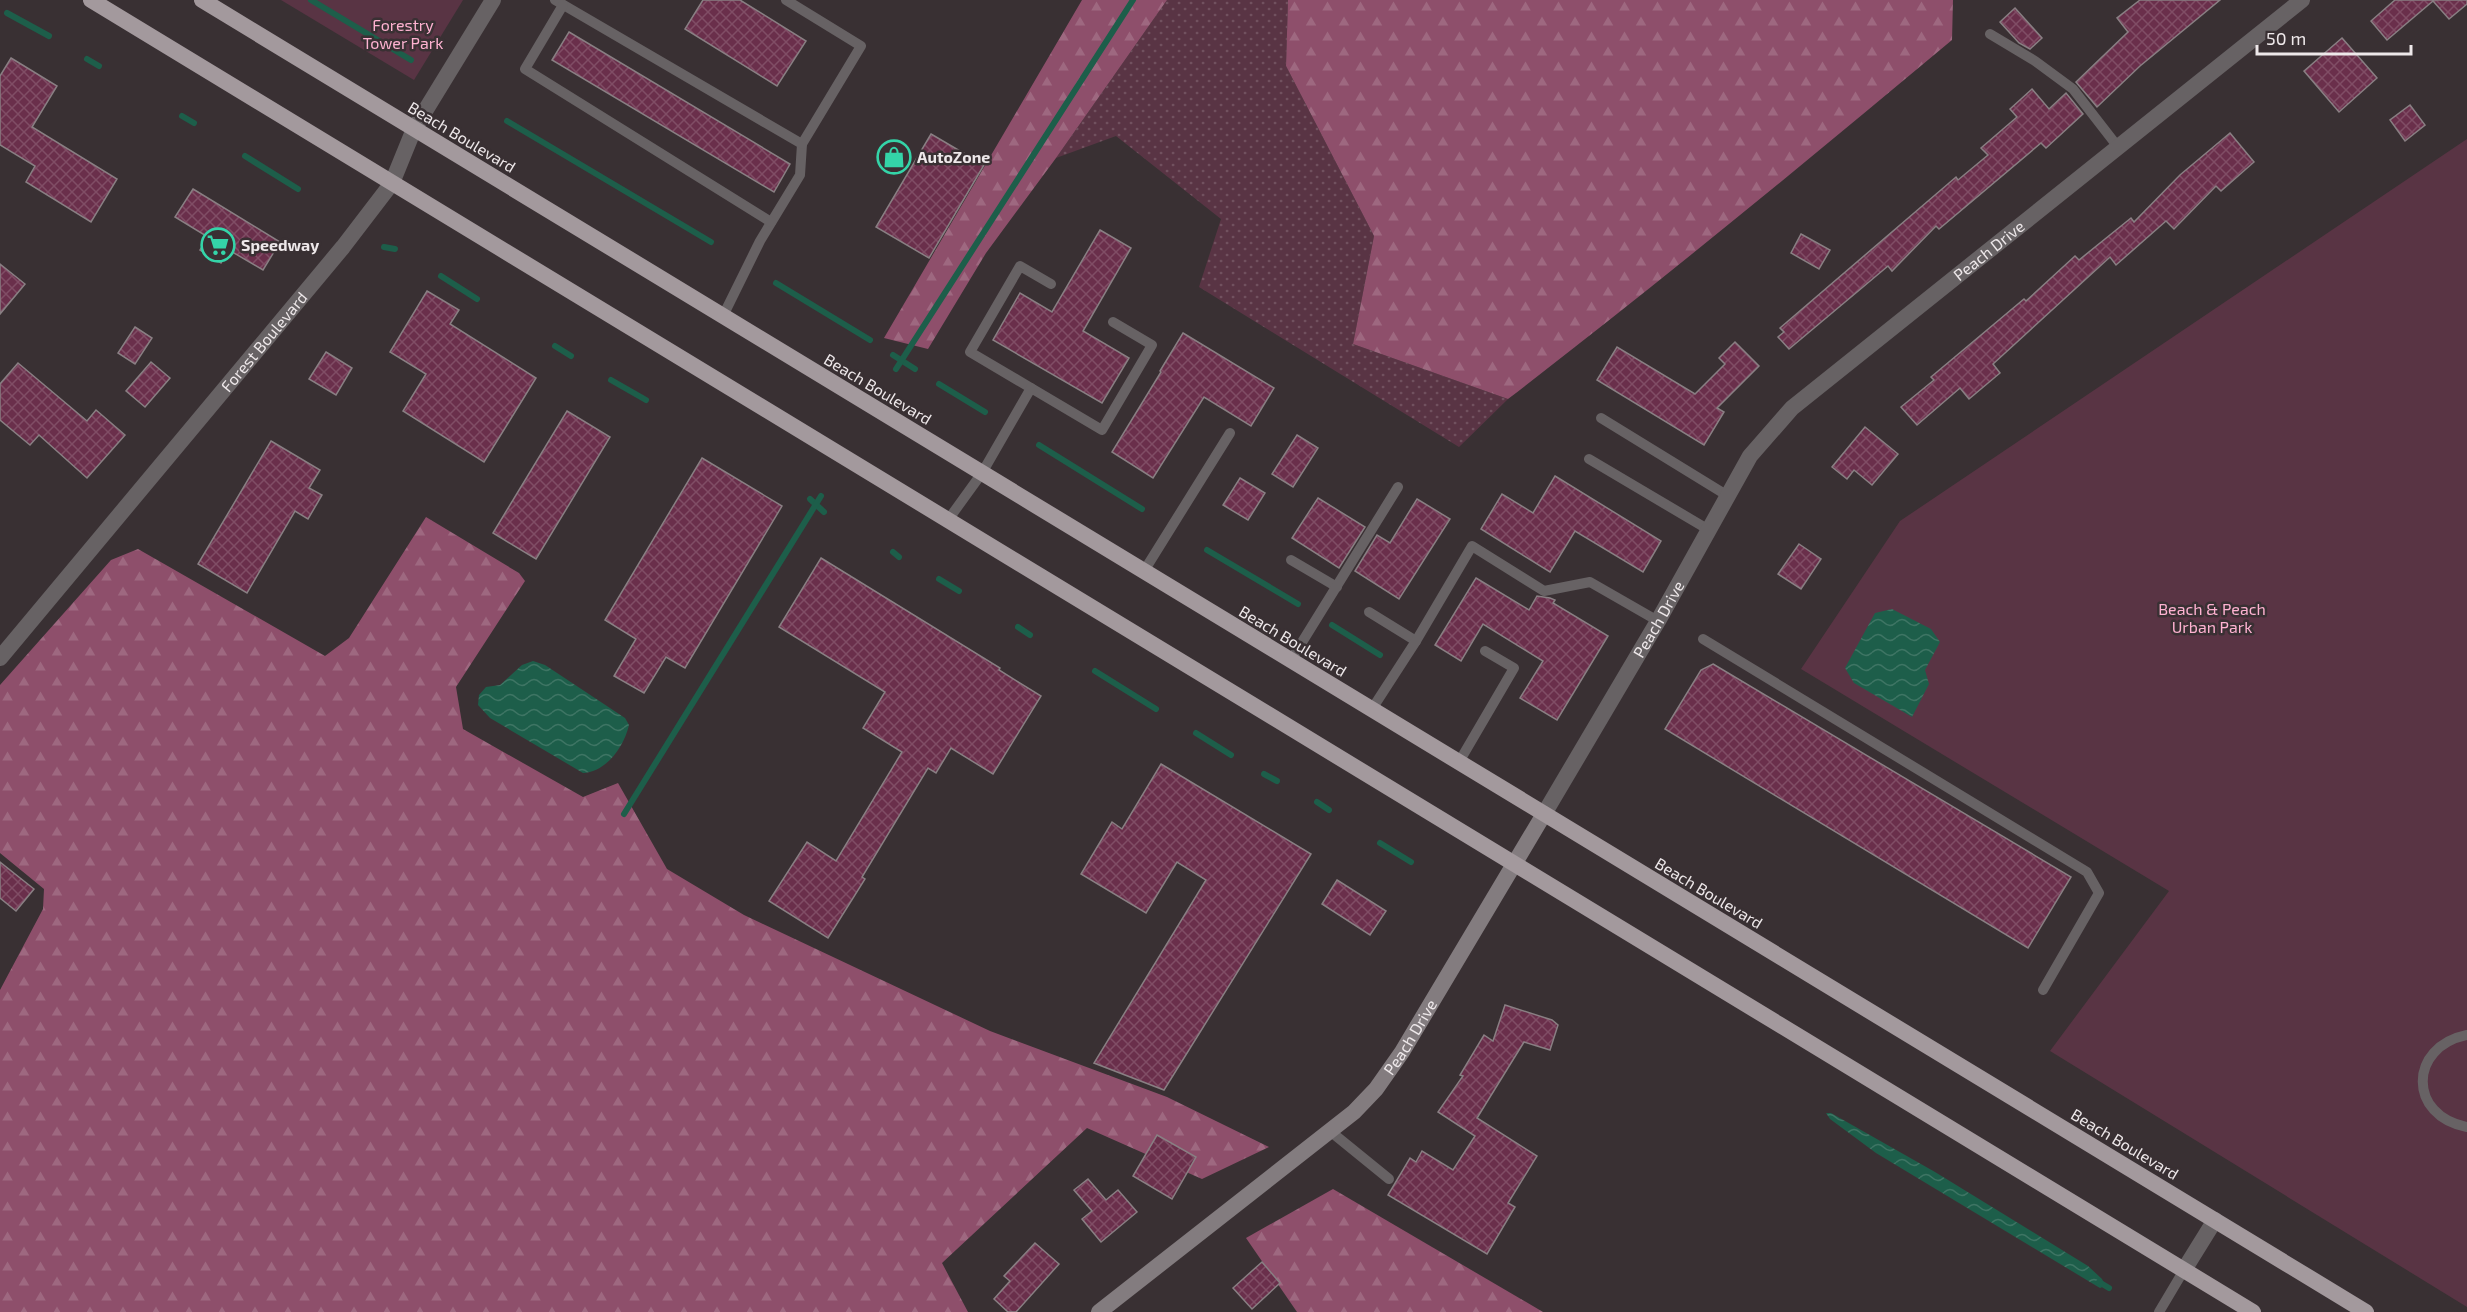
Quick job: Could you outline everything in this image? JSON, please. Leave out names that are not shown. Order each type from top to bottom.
[{"type":"highway","points":[[91,0],[2253,1312]]},
{"type":"highway","name":"Beach Boulevard","points":[[202,0],[2367,1312]]},
{"type":"main road","name":"Peach Drive","points":[[1099,1312],[1354,1112],[1376,1089],[1402,1052],[1544,814]]},
{"type":"street","name":"Forest Boulevard","points":[[0,658],[343,247],[392,183],[414,129],[493,0]]},
{"type":"street","name":"Peach Drive","points":[[1544,814],[1658,621],[1750,456],[1792,408],[2302,0]]},
{"type":"street","points":[[2184,1270],[2215,1220]]},
{"type":"lane","points":[[723,316],[760,241],[800,175],[802,144],[861,46],[786,0]]},
{"type":"lane","points":[[771,222],[525,69],[559,2],[802,144]]},
{"type":"lane","points":[[1990,34],[2035,60],[2073,89],[2118,147]]},
{"type":"lane","points":[[1051,284],[1020,266],[970,352],[1102,430],[1152,345],[1113,322]]},
{"type":"lane","points":[[948,520],[982,473],[1031,388]]},
{"type":"lane","points":[[1601,418],[1728,496]]},
{"type":"lane","points":[[1144,572],[1230,433]]},
{"type":"lane","points":[[1589,459],[1709,530]]},
{"type":"lane","points":[[1291,660],[1398,487]]},
{"type":"lane","points":[[1372,709],[1416,641],[1472,546],[1544,591],[1590,582],[1658,621]]},
{"type":"lane","points":[[1291,560],[1337,587]]},
{"type":"lane","points":[[1369,612],[1416,641]]},
{"type":"lane","points":[[1703,639],[2087,872],[2099,893],[2043,990]]},
{"type":"lane","points":[[1459,762],[1514,668],[1485,651]]},
{"type":"lane","points":[[2467,1035],[2453,1038],[2440,1045],[2431,1055],[2425,1068],[2423,1082],[2432,1109],[2442,1119],[2467,1128]]},
{"type":"lane","points":[[1330,1131],[1389,1179]]},
{"type":"lane","points":[[2159,1312],[2184,1270]]},
{"type":"green space","name":"Forestry Tower Park","points":[[281,0],[463,0],[414,80]]},
{"type":"green space","points":[[1082,0],[1167,0],[986,253],[928,349],[884,338]]},
{"type":"green space","points":[[1167,0],[1288,0],[1286,66],[1374,236],[1353,344],[1508,399],[1459,447],[1199,287],[1221,219],[1116,136],[1056,158]]},
{"type":"green space","points":[[1288,0],[1953,0],[1952,40],[1732,222],[1508,399],[1353,344],[1374,236],[1286,66]]},
{"type":"green space","name":"Beach & Peach Urban Park","points":[[2467,139],[2467,1307],[2050,1051],[2169,891],[1801,669],[1900,521]]},
{"type":"green space","points":[[426,517],[519,573],[525,581],[456,687],[463,729],[583,797],[618,783],[667,869],[744,915],[990,1031],[1167,1097],[1269,1147],[1202,1179],[1087,1128],[942,1263],[968,1312],[0,1312],[0,990],[43,909],[44,889],[0,853],[0,685],[111,560],[138,549],[325,656],[349,638]]},
{"type":"green space","points":[[1333,1189],[1543,1312],[1297,1312],[1246,1238]]},
{"type":"water","points":[[1892,609],[1931,629],[1940,642],[1925,670],[1929,684],[1912,717],[1854,683],[1845,668],[1875,613]]},
{"type":"water","points":[[533,661],[545,665],[625,718],[629,725],[623,742],[613,757],[599,768],[583,773],[490,718],[478,705],[479,695],[486,687],[500,685],[522,665]]},
{"type":"water","points":[[1826,1113],[1831,1113],[1935,1172],[2088,1266],[2102,1279],[2105,1286],[2100,1288],[1876,1153],[1830,1119]]},
{"type":"building","points":[[703,0],[740,0],[806,41],[777,86],[685,29]]},
{"type":"building","points":[[2140,0],[2220,0],[2140,66],[2097,107],[2076,82],[2128,32],[2117,18]]},
{"type":"building","points":[[2395,0],[2467,0],[2467,4],[2449,19],[2433,1],[2387,40],[2371,21]]},
{"type":"building","points":[[2015,8],[2042,38],[2030,49],[2019,43],[2000,22]]},
{"type":"building","points":[[569,32],[790,164],[774,192],[552,60]]},
{"type":"building","points":[[2342,38],[2377,78],[2339,112],[2304,71]]},
{"type":"building","points":[[11,58],[57,86],[32,127],[117,179],[91,222],[26,182],[35,166],[0,145],[0,76]]},
{"type":"building","points":[[2032,89],[2049,109],[2066,93],[2083,114],[2046,148],[2041,143],[1939,229],[1936,226],[1892,271],[1888,266],[1789,349],[1778,337],[1784,332],[1780,328],[1956,177],[1958,180],[1988,155],[1981,148],[2017,117],[2010,109]]},
{"type":"building","points":[[2410,105],[2425,125],[2405,141],[2390,120]]},
{"type":"building","points":[[2230,133],[2254,162],[2221,191],[2216,186],[2174,229],[2166,221],[2116,265],[2110,257],[1993,364],[2000,373],[1969,399],[1960,388],[1917,425],[1901,407],[1934,380],[1931,377],[2024,299],[2026,301],[2075,256],[2079,260],[2131,218],[2134,222],[2180,175]]},
{"type":"building","points":[[931,134],[984,165],[929,258],[876,227]]},
{"type":"building","points":[[193,189],[280,242],[263,270],[229,250],[221,263],[200,250],[208,237],[175,217]]},
{"type":"building","points":[[1100,230],[1131,248],[1083,331],[1129,358],[1102,403],[993,340],[1020,293],[1052,312]]},
{"type":"building","points":[[1801,234],[1830,250],[1819,269],[1791,253]]},
{"type":"building","points":[[0,264],[25,284],[0,314]]},
{"type":"building","points":[[427,291],[459,310],[450,324],[536,378],[484,462],[403,411],[426,374],[390,352]]},
{"type":"building","points":[[135,327],[152,338],[135,364],[118,353]]},
{"type":"building","points":[[1183,333],[1274,388],[1251,426],[1204,397],[1153,478],[1112,452]]},
{"type":"building","points":[[1735,342],[1759,366],[1717,408],[1724,412],[1704,445],[1597,380],[1617,347],[1695,394],[1725,364],[1719,358]]},
{"type":"building","points":[[326,352],[352,368],[336,395],[309,379]]},
{"type":"building","points":[[151,362],[170,378],[145,407],[126,391]]},
{"type":"building","points":[[18,363],[87,421],[96,410],[125,435],[87,478],[39,435],[30,445],[0,420],[0,384]]},
{"type":"building","points":[[567,411],[610,437],[536,559],[493,533]]},
{"type":"building","points":[[1865,427],[1898,454],[1872,485],[1854,470],[1847,479],[1832,467]]},
{"type":"building","points":[[1297,435],[1318,448],[1293,487],[1272,474]]},
{"type":"building","points":[[271,441],[320,470],[309,488],[322,495],[308,519],[295,511],[247,593],[198,564]]},
{"type":"building","points":[[702,458],[782,506],[685,668],[666,657],[644,693],[614,676],[636,639],[605,620]]},
{"type":"building","points":[[1555,476],[1661,541],[1643,572],[1575,531],[1550,572],[1481,529],[1502,494],[1533,513]]},
{"type":"building","points":[[1240,478],[1265,493],[1248,520],[1223,505]]},
{"type":"building","points":[[1318,498],[1365,527],[1339,568],[1292,538]]},
{"type":"building","points":[[1417,499],[1450,519],[1399,599],[1355,571],[1377,535],[1390,543]]},
{"type":"building","points":[[1799,544],[1821,559],[1801,589],[1778,574]]},
{"type":"building","points":[[821,558],[1000,668],[999,670],[1041,696],[993,774],[951,748],[936,773],[928,768],[862,877],[865,879],[828,938],[769,901],[807,842],[836,861],[902,752],[863,728],[885,692],[779,627]]},
{"type":"building","points":[[1476,578],[1529,610],[1537,596],[1555,600],[1553,603],[1608,636],[1557,720],[1520,698],[1543,661],[1483,624],[1461,661],[1435,645]]},
{"type":"building","points":[[1713,664],[2071,877],[2028,948],[1665,729],[1701,670]]},
{"type":"building","points":[[1161,764],[1311,854],[1164,1090],[1094,1063],[1206,880],[1177,862],[1146,913],[1081,874],[1112,822],[1122,829]]},
{"type":"building","points":[[0,862],[34,889],[16,911],[0,898]]},
{"type":"building","points":[[1337,880],[1386,911],[1370,935],[1322,904]]},
{"type":"building","points":[[1505,1005],[1552,1020],[1558,1025],[1550,1050],[1524,1042],[1477,1118],[1537,1156],[1508,1203],[1515,1207],[1487,1254],[1388,1195],[1410,1158],[1416,1162],[1422,1151],[1453,1170],[1475,1136],[1438,1112],[1463,1076],[1460,1075],[1484,1035],[1493,1041]]},
{"type":"building","points":[[1157,1135],[1196,1157],[1172,1199],[1133,1176]]},
{"type":"building","points":[[1088,1179],[1106,1200],[1118,1190],[1137,1212],[1101,1242],[1082,1219],[1092,1211],[1074,1190]]},
{"type":"building","points":[[1035,1243],[1059,1264],[1016,1312],[1008,1312],[994,1299],[1010,1281],[1004,1276]]},
{"type":"building","points":[[1262,1262],[1280,1283],[1252,1309],[1233,1288]]},
{"type":"waterway","points":[[311,0],[411,60]]},
{"type":"waterway","points":[[896,369],[1133,0]]},
{"type":"waterway","points":[[7,13],[49,36]]},
{"type":"waterway","points":[[87,59],[99,66]]},
{"type":"waterway","points":[[182,116],[194,123]]},
{"type":"waterway","points":[[507,121],[711,242]]},
{"type":"waterway","points":[[245,156],[298,189]]},
{"type":"waterway","points":[[384,247],[395,249]]},
{"type":"waterway","points":[[441,276],[477,299]]},
{"type":"waterway","points":[[776,283],[870,340]]},
{"type":"waterway","points":[[555,346],[571,356]]},
{"type":"waterway","points":[[893,355],[915,369]]},
{"type":"waterway","points":[[611,380],[646,400]]},
{"type":"waterway","points":[[939,384],[985,412]]},
{"type":"waterway","points":[[1039,445],[1142,509]]},
{"type":"waterway","points":[[624,814],[821,496]]},
{"type":"waterway","points":[[810,499],[824,512]]},
{"type":"waterway","points":[[1207,550],[1298,604]]},
{"type":"waterway","points":[[893,552],[899,557]]},
{"type":"waterway","points":[[939,579],[959,591]]},
{"type":"waterway","points":[[1332,625],[1380,655]]},
{"type":"waterway","points":[[1018,627],[1030,635]]},
{"type":"waterway","points":[[1095,671],[1156,709]]},
{"type":"waterway","points":[[1196,733],[1231,755]]},
{"type":"waterway","points":[[1264,774],[1277,781]]},
{"type":"waterway","points":[[1317,802],[1329,810]]},
{"type":"waterway","points":[[1380,843],[1411,862]]},
{"type":"waterway","points":[[2099,1282],[2109,1288]]},
{"type":"place","name":"AutoZone","points":[[894,157]]},
{"type":"place","name":"Speedway","points":[[218,245]]}]
